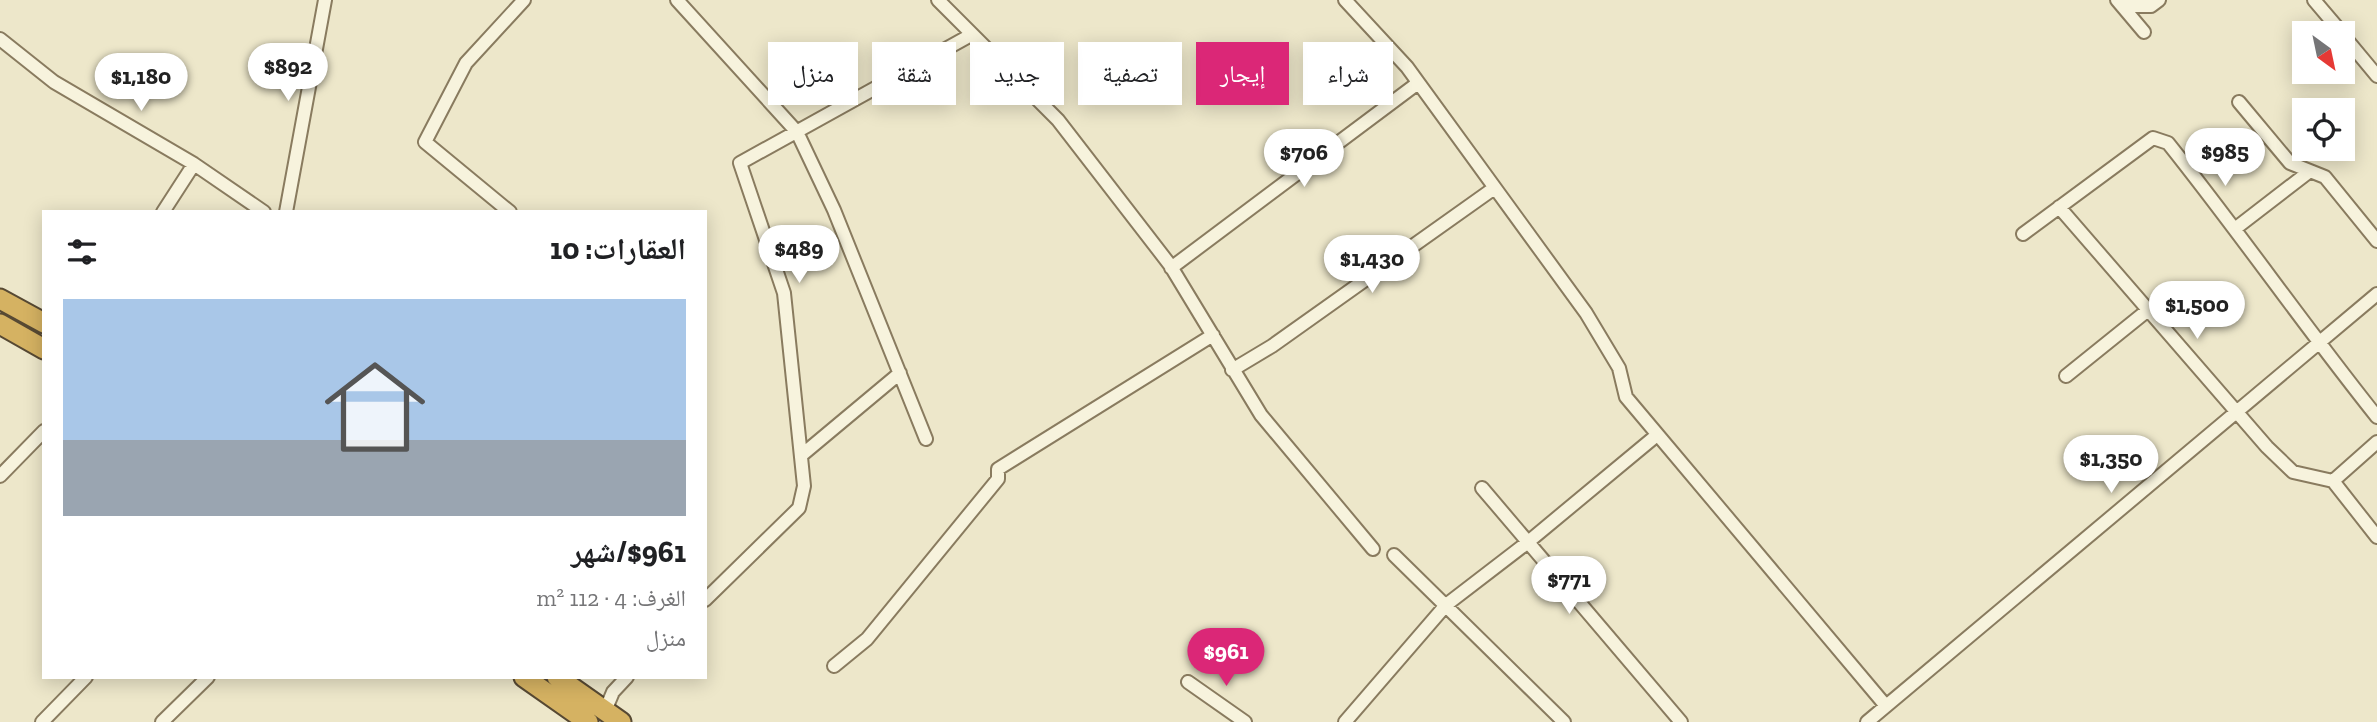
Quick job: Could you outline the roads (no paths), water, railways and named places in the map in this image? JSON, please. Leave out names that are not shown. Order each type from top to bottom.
[{"type":"highway","points":[[0,299],[42,322]]},
{"type":"highway","points":[[0,324],[42,348]]},
{"type":"highway","points":[[527,679],[587,722]]},
{"type":"highway","points":[[560,679],[613,716]]},
{"type":"street","points":[[286,210],[325,0]]},
{"type":"street","points":[[508,210],[425,142],[466,63],[524,0]]},
{"type":"street","points":[[677,0],[797,132],[834,210],[926,439]]},
{"type":"street","points":[[938,0],[1058,120],[1171,268],[1261,415],[1373,549]]},
{"type":"street","points":[[1345,0],[1418,83],[1586,313],[1619,368],[1626,397],[1886,706]]},
{"type":"street","points":[[2120,3],[2151,6],[2159,0]]},
{"type":"street","points":[[2314,0],[2331,21]]},
{"type":"street","points":[[2120,3],[2144,32]]},
{"type":"street","points":[[707,598],[799,508],[804,485],[803,454],[784,293],[740,163],[971,35]]},
{"type":"street","points":[[0,39],[54,82],[194,164],[261,210]]},
{"type":"street","points":[[2356,51],[2377,76]]},
{"type":"street","points":[[1171,268],[1418,83]]},
{"type":"street","points":[[2239,102],[2290,163],[2325,177],[2377,241]]},
{"type":"street","points":[[2023,234],[2153,138],[2168,143],[2236,228],[2318,343],[2377,417]]},
{"type":"street","points":[[164,210],[194,164]]},
{"type":"street","points":[[2236,228],[2310,171]]},
{"type":"street","points":[[1232,370],[1272,346],[1493,189]]},
{"type":"street","points":[[2059,206],[2236,411],[2293,472],[2333,481],[2377,537]]},
{"type":"street","points":[[1867,722],[2377,294]]},
{"type":"street","points":[[2066,376],[2148,310]]},
{"type":"street","points":[[834,666],[867,639],[998,479],[998,469],[1213,335]]},
{"type":"street","points":[[803,454],[900,373]]},
{"type":"street","points":[[0,477],[42,433]]},
{"type":"street","points":[[1345,722],[1446,604],[1528,542],[1657,435]]},
{"type":"street","points":[[2333,481],[2377,442]]},
{"type":"street","points":[[1482,488],[1681,722]]},
{"type":"street","points":[[1394,555],[1564,722]]},
{"type":"street","points":[[43,722],[84,679]]},
{"type":"street","points":[[162,722],[206,679]]},
{"type":"street","points":[[613,716],[612,692],[625,679]]},
{"type":"street","points":[[1188,682],[1245,722]]}]
